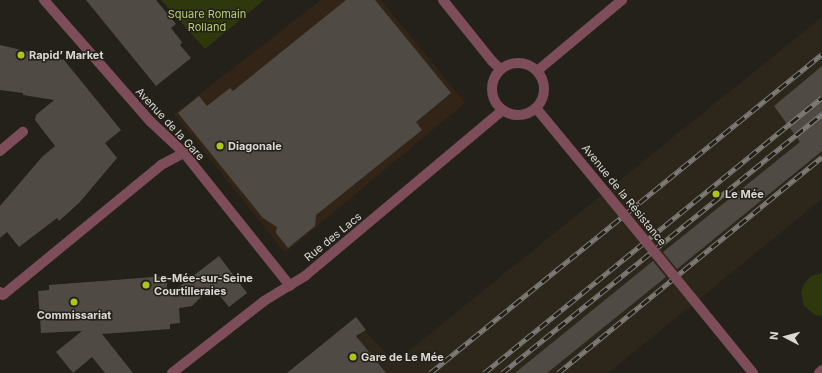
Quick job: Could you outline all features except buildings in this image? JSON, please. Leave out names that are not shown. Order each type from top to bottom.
[{"type":"street","name":"Avenue de la Gare","points":[[44,0],[150,121],[184,153],[290,286]]},
{"type":"street","points":[[442,0],[500,69]]},
{"type":"street","points":[[537,71],[622,0]]},
{"type":"street","points":[[516,63],[531,66],[537,71],[542,78],[544,86],[541,102],[536,108],[528,113],[519,115],[511,114],[503,110],[496,103],[492,88],[493,81],[500,69],[516,63]]},
{"type":"street","name":"Avenue de la Résistance","points":[[536,108],[752,373]]},
{"type":"street","name":"Rue des Lacs","points":[[172,373],[240,318],[305,276],[503,110]]},
{"type":"street","points":[[0,151],[23,132]]},
{"type":"street","points":[[0,292],[3,295],[161,166],[184,153]]},
{"type":"street","points":[[819,373],[822,370]]},
{"type":"shaded area","points":[[321,0],[381,0],[465,103],[285,253],[174,114]]},
{"type":"shaded area","points":[[822,17],[822,199],[608,373],[318,373],[317,370],[365,331],[395,362]]},
{"type":"green space","name":"Square Romain Rolland","points":[[161,0],[264,0],[205,49]]},
{"type":"green space","points":[[822,273],[822,316],[815,315],[804,306],[801,293],[804,284],[811,276]]},
{"type":"railway","points":[[430,373],[822,54]]},
{"type":"railway","points":[[484,373],[822,97]]},
{"type":"railway","points":[[502,373],[822,114]]},
{"type":"railway","points":[[558,373],[822,157]]},
{"type":"place","name":"Rapid’ Market","points":[[21,55]]},
{"type":"place","name":"Diagonale","points":[[220,146]]},
{"type":"place","name":"Le Mée","points":[[716,194]]},
{"type":"place","name":"Le-Mée-sur-Seine Courtilleraies","points":[[146,285]]},
{"type":"place","name":"Commissariat","points":[[74,302]]},
{"type":"place","name":"Gare de Le Mée","points":[[353,357]]}]
